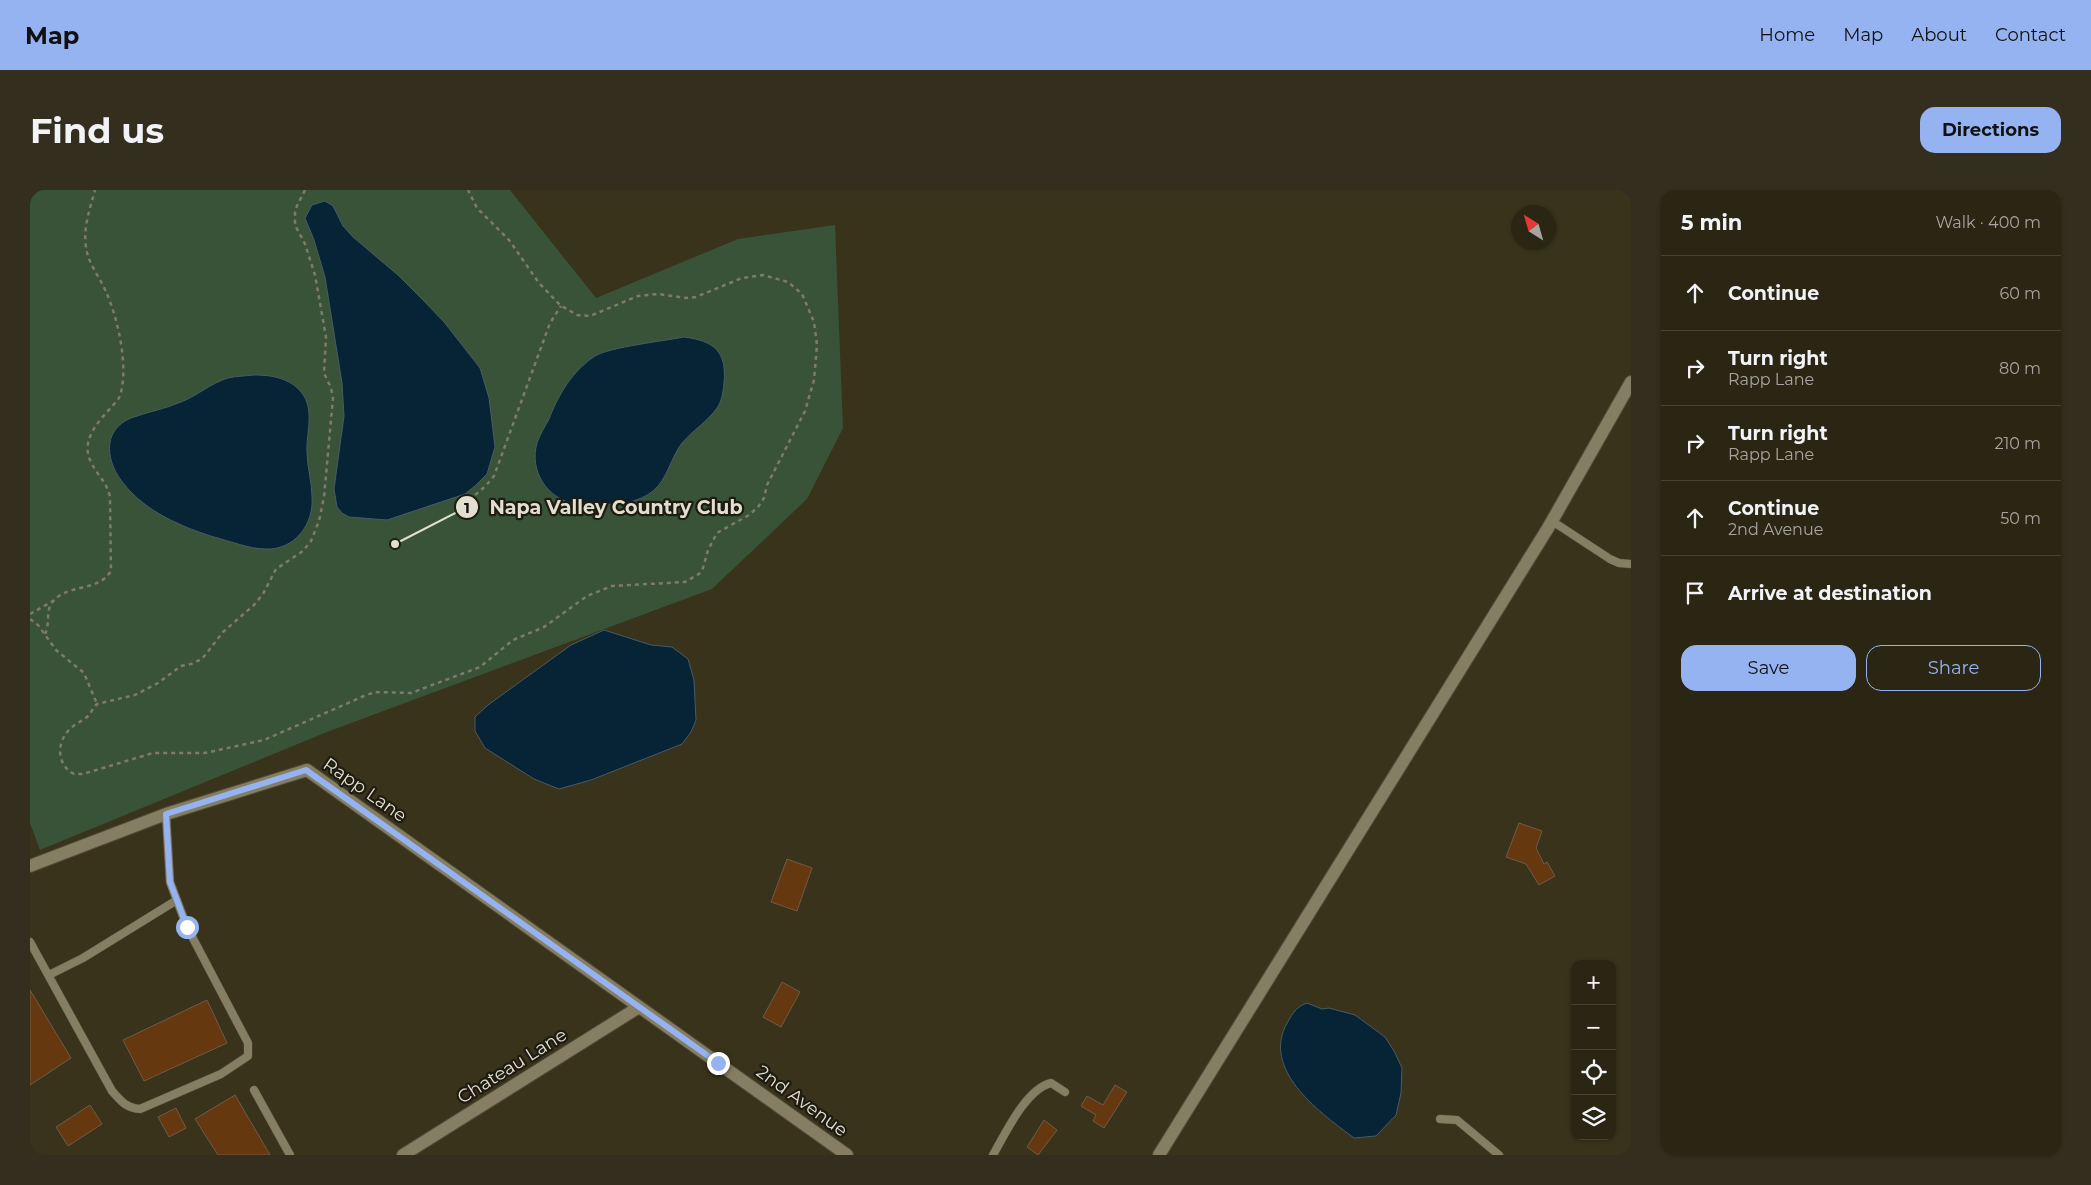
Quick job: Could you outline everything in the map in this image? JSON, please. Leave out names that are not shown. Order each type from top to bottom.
[{"type":"street","points":[[1159,1155],[1552,521],[1631,382]]},
{"type":"street","name":"Rapp Lane","points":[[31,863],[166,814],[306,770],[639,1006]]},
{"type":"street","name":"Chateau Lane","points":[[409,1154],[639,1006]]},
{"type":"street","name":"2nd Avenue","points":[[639,1006],[848,1155]]},
{"type":"lane","points":[[1552,521],[1610,559],[1620,563],[1631,564]]},
{"type":"lane","points":[[30,942],[112,1091],[122,1102],[131,1108],[140,1109],[220,1074],[248,1056],[248,1043],[191,936],[170,882],[166,814]]},
{"type":"lane","points":[[49,975],[83,958],[177,900]]},
{"type":"lane","points":[[993,1155],[1019,1111],[1037,1091],[1045,1084],[1051,1083],[1065,1092]]},
{"type":"lane","points":[[254,1090],[290,1155]]},
{"type":"lane","points":[[1440,1119],[1457,1120],[1499,1155]]},
{"type":"path","points":[[30,614],[68,592],[98,583],[108,576],[111,571],[110,496],[107,486],[91,462],[88,452],[93,430],[119,398],[123,367],[114,312],[108,294],[89,259],[86,248],[87,219],[95,190]]},
{"type":"path","points":[[306,190],[295,210],[295,225],[305,244],[315,275],[326,337],[324,373],[331,388],[333,398],[327,482],[317,527],[311,541],[303,552],[276,569],[263,594],[254,605],[223,632],[202,659],[181,666],[166,678],[135,695],[97,704],[88,716],[74,726],[62,739],[60,751],[61,760],[69,771],[74,774],[83,774],[153,753],[205,753],[264,740],[352,700],[375,692],[410,693],[480,666],[513,640],[544,627],[587,596],[612,586],[685,582],[699,574],[717,533],[749,515],[764,498],[770,479],[805,410],[811,394],[816,367],[816,345],[812,312],[802,294],[793,285],[780,279],[763,275],[742,278],[691,298],[658,294],[638,296],[590,316],[577,315],[561,306],[539,283],[509,240],[477,208],[468,190]]},
{"type":"path","points":[[455,508],[472,499],[494,476],[550,323],[561,306]]},
{"type":"path","points":[[45,634],[50,605],[54,600]]},
{"type":"path","points":[[30,619],[45,634],[56,650],[84,673],[97,704]]},
{"type":"green space","points":[[30,190],[510,190],[596,298],[738,239],[835,225],[843,428],[807,499],[712,589],[327,732],[40,850],[30,823]]},
{"type":"water","points":[[325,201],[333,206],[343,226],[353,237],[399,276],[444,322],[480,368],[489,398],[495,447],[487,474],[465,494],[387,520],[349,517],[337,507],[334,489],[344,416],[342,383],[325,277],[305,218],[312,205]]},
{"type":"water","points":[[684,337],[703,341],[711,345],[721,355],[724,372],[723,393],[719,405],[713,413],[682,443],[658,486],[641,498],[613,504],[576,504],[566,501],[549,490],[538,473],[535,453],[537,443],[557,401],[567,384],[580,368],[602,353],[624,347]]},
{"type":"water","points":[[254,375],[280,378],[292,384],[302,393],[306,400],[309,414],[307,458],[312,497],[310,517],[306,526],[294,540],[286,545],[266,549],[253,548],[202,533],[165,517],[143,503],[118,476],[111,458],[110,448],[114,431],[131,418],[169,407],[228,378]]},
{"type":"water","points":[[604,630],[651,645],[672,647],[688,659],[694,680],[696,720],[691,732],[682,744],[591,780],[559,789],[534,779],[485,748],[475,731],[475,717],[488,705],[571,645]]},
{"type":"water","points":[[1307,1003],[1322,1009],[1329,1008],[1355,1015],[1385,1037],[1394,1051],[1402,1068],[1401,1093],[1396,1115],[1376,1136],[1354,1138],[1313,1104],[1289,1076],[1282,1060],[1281,1044],[1285,1027],[1296,1009]]},
{"type":"building","points":[[1519,823],[1542,831],[1536,848],[1544,864],[1547,862],[1555,876],[1539,885],[1526,864],[1506,857]]},
{"type":"building","points":[[787,859],[812,868],[797,911],[771,902]]},
{"type":"building","points":[[782,982],[800,992],[781,1027],[763,1017]]},
{"type":"building","points":[[30,990],[71,1058],[30,1085]]},
{"type":"building","points":[[207,1000],[227,1043],[144,1081],[123,1040]]},
{"type":"building","points":[[1115,1085],[1127,1092],[1104,1128],[1093,1121],[1096,1115],[1081,1106],[1087,1096],[1103,1105]]},
{"type":"building","points":[[235,1095],[270,1155],[218,1155],[195,1119]]},
{"type":"building","points":[[90,1105],[102,1124],[68,1146],[56,1127]]},
{"type":"building","points":[[176,1108],[186,1128],[169,1137],[158,1117]]},
{"type":"building","points":[[1044,1120],[1057,1130],[1038,1155],[1027,1147]]},
{"type":"place","name":"Napa Valley Country Club","points":[[395,544]]},
{"type":"route","points":[[187,927],[170,882],[166,814],[306,770],[718,1063]]}]
